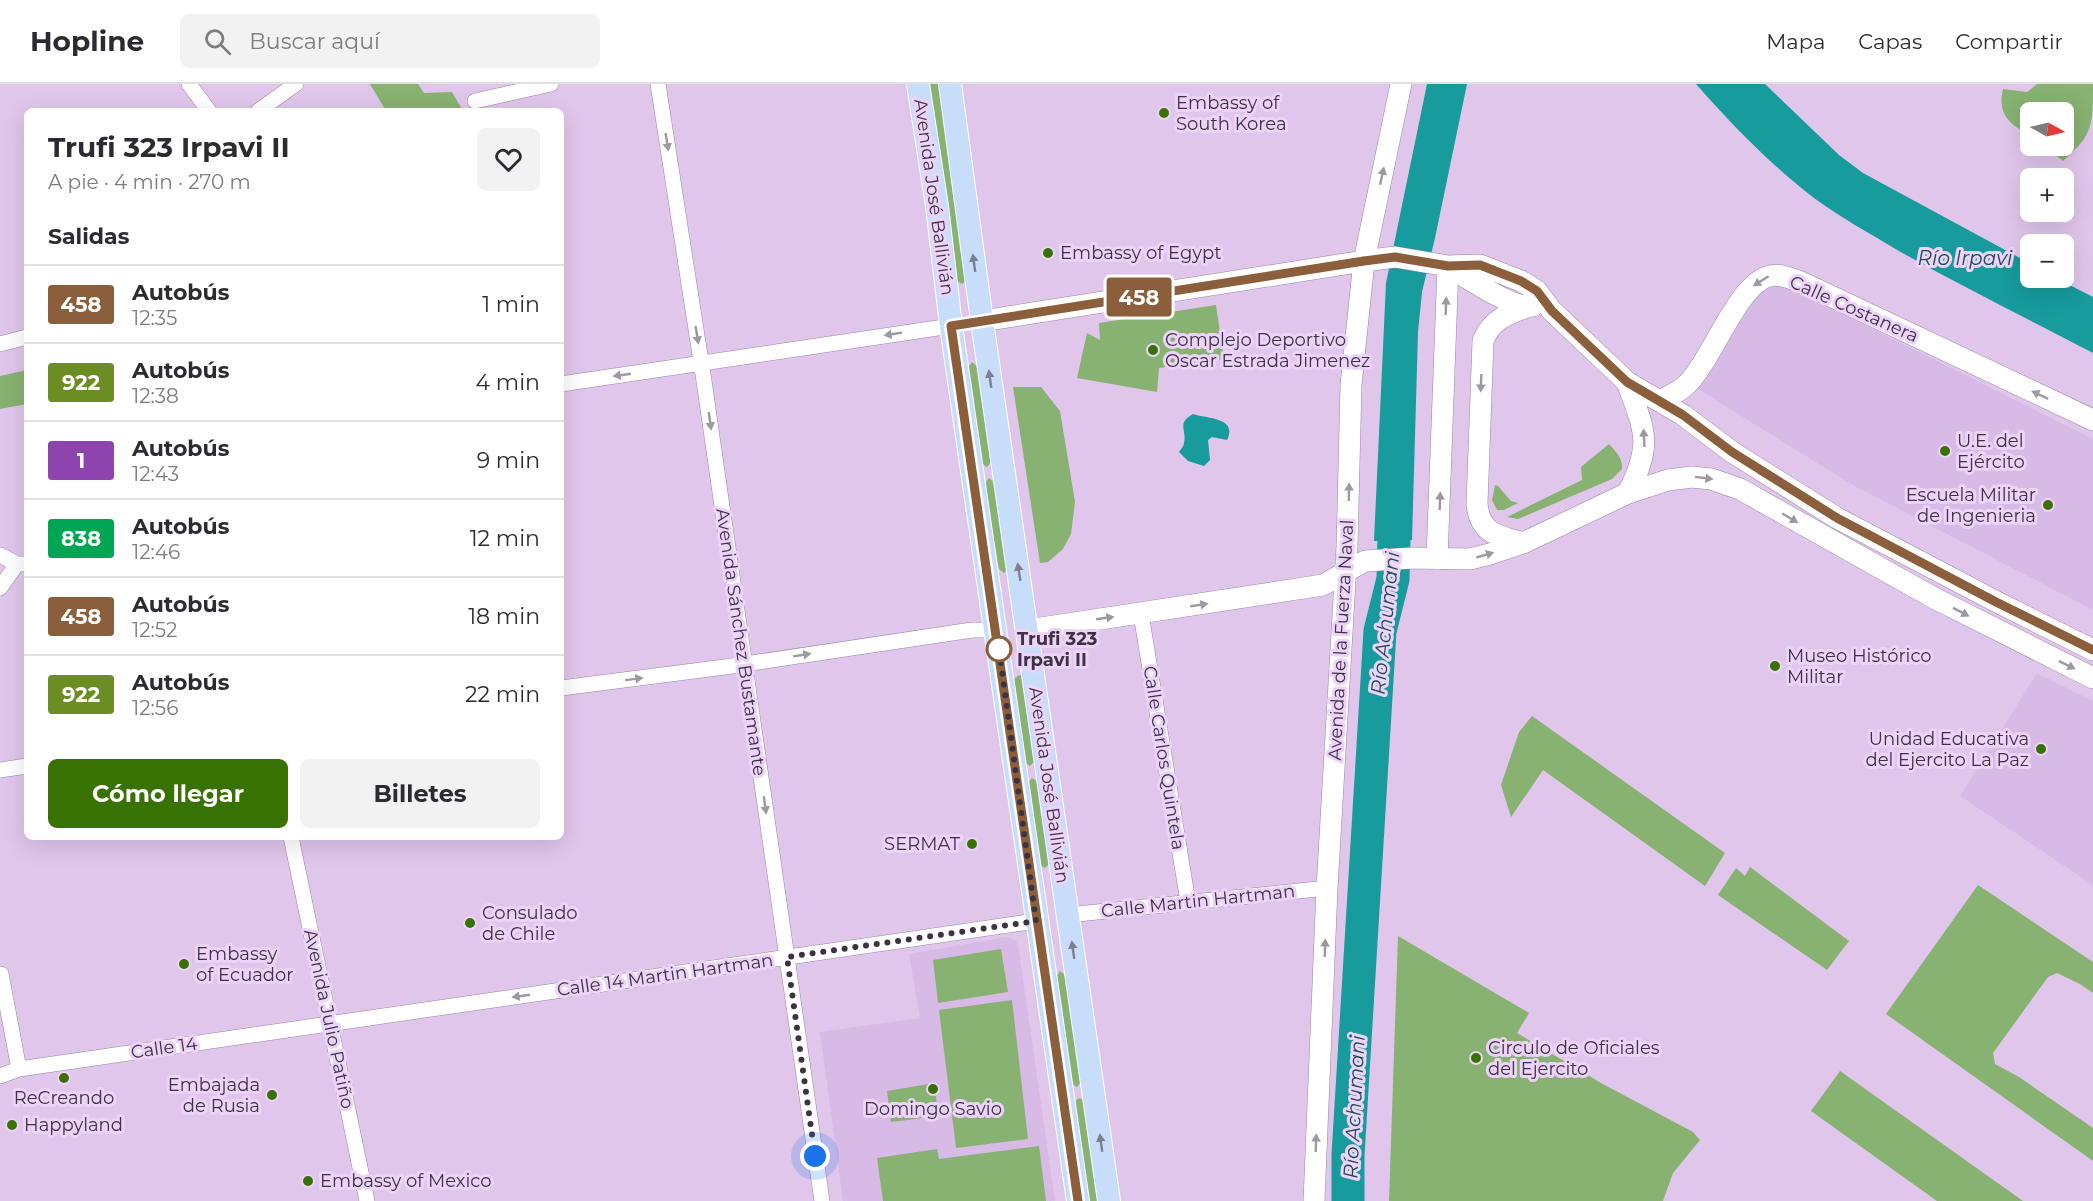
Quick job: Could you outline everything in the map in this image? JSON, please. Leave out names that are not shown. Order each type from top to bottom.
[{"type":"main road","name":"Avenida José Ballivián","points":[[918,84],[1036,921],[1078,1201]]},
{"type":"main road","name":"Avenida José Ballivián","points":[[950,84],[1109,1201]]},
{"type":"main road","name":"Avenida de la Fuerza Naval","points":[[1314,1201],[1327,888],[1346,572],[1351,385],[1364,261],[1401,84]]},
{"type":"main road","points":[[1370,233],[1390,256]]},
{"type":"main road","points":[[951,326],[1390,256],[1442,265],[1480,265],[1502,272],[1537,291],[1552,311],[1627,382],[1683,415],[1732,452],[1809,502],[2093,650]]},
{"type":"main road","points":[[1442,265],[1476,284],[1527,307]]},
{"type":"main road","points":[[1437,559],[1442,265]]},
{"type":"main road","name":"Calle Costanera","points":[[1659,401],[1683,388],[1707,357],[1748,291],[1758,281],[1771,275],[1808,285],[2093,420]]},
{"type":"main road","points":[[1523,543],[1498,536],[1487,530],[1478,516],[1483,341],[1494,322],[1507,314],[1535,306],[1552,311]]},
{"type":"main road","points":[[1627,382],[1643,427],[1645,442],[1640,468],[1628,494]]},
{"type":"main road","points":[[996,630],[1028,630],[1323,585],[1365,561],[1412,558],[1470,559],[1523,543],[1628,494],[1668,480],[1692,477],[1711,479],[1740,489],[1934,598],[2093,678]]},
{"type":"main road","points":[[2042,653],[2053,630]]},
{"type":"street","points":[[189,84],[207,108]]},
{"type":"street","points":[[262,108],[296,84]]},
{"type":"street","points":[[475,101],[551,84]]},
{"type":"street","name":"Avenida Sánchez Bustamante","points":[[658,84],[701,363],[822,1201]]},
{"type":"street","points":[[564,384],[951,326]]},
{"type":"street","points":[[0,344],[24,339]]},
{"type":"street","points":[[0,555],[22,564],[0,588]]},
{"type":"street","name":"Calle Carlos Quintela","points":[[1141,614],[1188,902]]},
{"type":"street","points":[[564,688],[744,664],[964,631],[996,630]]},
{"type":"street","points":[[0,770],[24,766]]},
{"type":"street","name":"Avenida Julio Patiño","points":[[292,840],[367,1201]]},
{"type":"street","name":"Calle Martin Hartman","points":[[1068,915],[1327,888]]},
{"type":"street","name":"Calle 14 Martin Hartman","points":[[329,1024],[1036,921]]},
{"type":"street","points":[[1,974],[19,1069]]},
{"type":"street","name":"Calle 14","points":[[0,1076],[19,1069],[329,1024]]},
{"type":"shaded area","points":[[370,84],[418,84],[424,93],[452,92],[461,108],[384,108]]},
{"type":"shaded area","points":[[928,84],[939,84],[967,280],[962,284],[957,281]]},
{"type":"shaded area","points":[[2037,84],[2093,84],[2093,110],[2089,128],[2086,136],[2074,151],[2074,102],[2020,102],[2020,129],[2007,118],[2002,106],[2003,89],[2027,92]]},
{"type":"shaded area","points":[[2057,156],[2069,156],[2063,161]]},
{"type":"shaded area","name":"U.E. del Ejército","points":[[1776,284],[1801,293],[2093,439],[2093,610],[1851,484],[1698,389],[1758,294]]},
{"type":"shaded area","name":"Complejo Deportivo Oscar Estrada Jimenez","points":[[1216,305],[1224,359],[1159,368],[1157,392],[1077,378],[1087,333],[1100,340],[1099,323]]},
{"type":"shaded area","points":[[972,362],[978,367],[991,462],[987,467],[981,463],[968,368]]},
{"type":"shaded area","points":[[24,371],[24,405],[0,409],[0,376]]},
{"type":"shaded area","points":[[1013,387],[1041,387],[1060,411],[1075,502],[1071,534],[1063,549],[1048,562],[1040,563]]},
{"type":"shaded area","points":[[1609,444],[1618,455],[1622,465],[1622,469],[1612,479],[1518,519],[1507,517],[1582,480],[1581,467]]},
{"type":"shaded area","points":[[989,478],[995,483],[1009,568],[1004,573],[999,569],[984,484]]},
{"type":"shaded area","points":[[1495,485],[1511,501],[1518,503],[1504,510],[1497,510],[1492,500]]},
{"type":"shaded area","name":"Unidad Educativa del Ejercito La Paz","points":[[2037,673],[2093,701],[2093,885],[1960,796]]},
{"type":"shaded area","points":[[1019,675],[1024,677],[1035,761],[1030,766],[1025,763],[1014,679]]},
{"type":"shaded area","points":[[1532,716],[1725,853],[1705,886],[1543,770],[1511,817],[1501,785],[1519,732]]},
{"type":"shaded area","points":[[1032,778],[1038,782],[1050,863],[1045,868],[1040,865],[1028,783]]},
{"type":"shaded area","points":[[1750,867],[1849,941],[1827,970],[1718,895],[1736,868],[1745,876]]},
{"type":"shaded area","points":[[1978,885],[2093,962],[2093,993],[2057,973],[2048,977],[1993,1053],[1995,1064],[2019,1077],[2093,1128],[2093,1161],[1886,1014]]},
{"type":"shaded area","name":"Circulo de Oficiales del Ejercito","points":[[1398,936],[1529,1013],[1517,1033],[1601,1083],[1693,1132],[1700,1140],[1673,1173],[1663,1201],[1389,1201]]},
{"type":"shaded area","name":"Domingo Savio","points":[[1006,937],[1015,940],[1018,945],[1055,1201],[843,1201],[820,1032],[920,1018],[909,954]]},
{"type":"shaded area","points":[[1001,949],[1008,992],[938,1003],[933,960]]},
{"type":"shaded area","points":[[1060,971],[1066,976],[1081,1082],[1077,1087],[1071,1083],[1056,977]]},
{"type":"shaded area","points":[[1012,1000],[1028,1139],[956,1148],[939,1010]]},
{"type":"shaded area","points":[[1840,1071],[2023,1201],[1937,1201],[1811,1111]]},
{"type":"shaded area","points":[[934,1083],[938,1112],[931,1117],[891,1122],[887,1091]]},
{"type":"shaded area","points":[[1079,1098],[1084,1100],[1099,1201],[1089,1201],[1074,1102]]},
{"type":"shaded area","points":[[1039,1146],[1046,1201],[883,1201],[877,1158],[937,1149],[939,1159]]},
{"type":"water","name":"Río Achumani","points":[[1427,84],[1467,84],[1422,292],[1418,332],[1412,540],[1374,541],[1386,283]]},
{"type":"water","name":"Río Irpavi","points":[[1696,84],[1765,84],[1839,155],[1863,173],[2020,258],[2020,288],[2074,287],[2093,297],[2093,353],[1971,290],[1856,226],[1798,185],[1738,129]]},
{"type":"water","points":[[1193,414],[1219,420],[1228,427],[1227,440],[1212,437],[1208,440],[1210,460],[1204,466],[1188,461],[1179,452],[1185,438],[1183,424]]},
{"type":"waterway","name":"Río Achumani","points":[[1348,1201],[1348,1155],[1380,631],[1393,579],[1395,494]]},
{"type":"bus line","name":"458","points":[[1078,1201],[951,326],[1395,257],[1448,266],[1480,265],[1502,272],[1537,291],[1552,311],[1627,382],[1683,415],[1732,452],[1809,502],[1996,602],[2093,650]]},
{"type":"place","name":"Embassy of South Korea","points":[[1164,113]]},
{"type":"place","name":"Embassy of Egypt","points":[[1048,253]]},
{"type":"place","name":"Complejo Deportivo Oscar Estrada Jimenez","points":[[1153,350]]},
{"type":"place","name":"U.E. del Ejército","points":[[1945,451]]},
{"type":"place","name":"Escuela Militar de Ingenieria","points":[[2048,505]]},
{"type":"place","name":"Trufi 323 Irpavi II","points":[[999,649]]},
{"type":"place","name":"Museo Histórico Militar","points":[[1775,666]]},
{"type":"place","name":"Unidad Educativa del Ejercito La Paz","points":[[2041,749]]},
{"type":"place","name":"SERMAT","points":[[972,844]]},
{"type":"place","name":"Consulado de Chile","points":[[470,923]]},
{"type":"place","name":"Embassy of Ecuador","points":[[184,964]]},
{"type":"place","name":"Circulo de Oficiales del Ejercito","points":[[1476,1058]]},
{"type":"place","name":"ReCreando","points":[[64,1078]]},
{"type":"place","name":"Domingo Savio","points":[[933,1089]]},
{"type":"place","name":"Embajada de Rusia","points":[[272,1095]]},
{"type":"place","name":"Happyland","points":[[12,1125]]},
{"type":"place","name":"Embassy of Mexico","points":[[308,1181]]},
{"type":"route","points":[[815,1156],[787,957],[1036,921],[999,649]]}]
